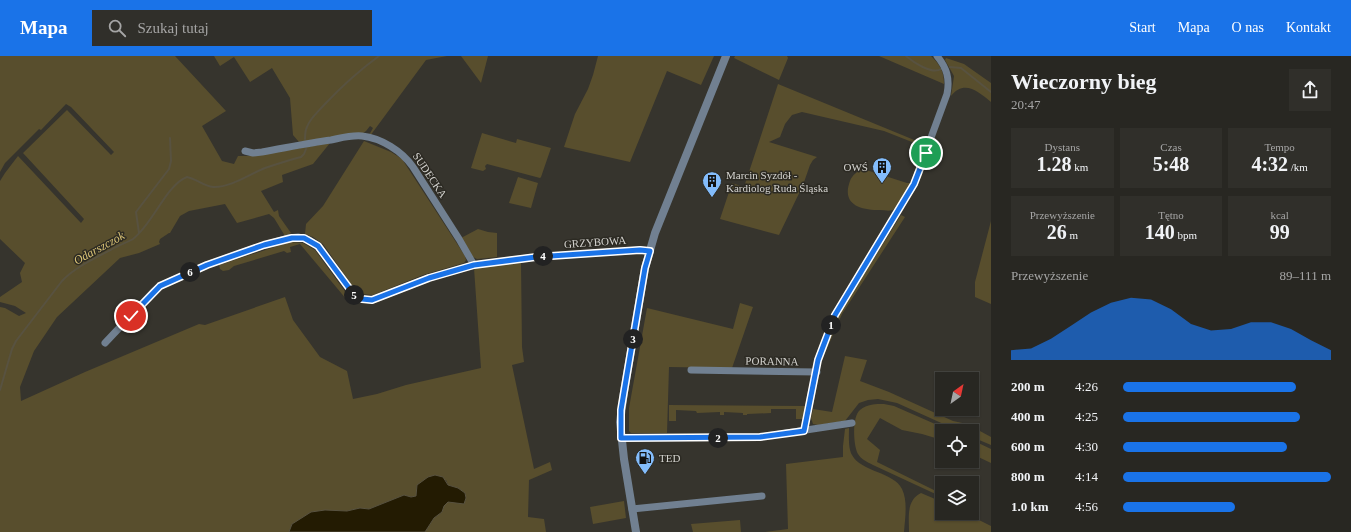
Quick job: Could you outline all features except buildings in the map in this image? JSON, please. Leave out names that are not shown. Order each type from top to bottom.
[{"type":"street","points":[[636,532],[621,438],[621,410],[645,268],[650,251],[726,56]]},
{"type":"street","points":[[804,431],[817,372],[818,360],[835,315],[914,184],[947,94],[949,85],[946,70],[937,56]]},
{"type":"street","name":"SUDECKA","points":[[245,151],[253,153],[262,152],[343,137],[360,136],[373,139],[392,147],[405,156],[413,167],[474,265]]},
{"type":"street","name":"GRZYBOWA","points":[[105,343],[160,286],[207,265],[288,238],[304,238],[314,243],[321,250],[352,292],[358,297],[366,300],[376,299],[429,278],[474,265],[546,256],[640,250],[650,251]]},
{"type":"street","name":"PORANNA","points":[[691,370],[817,372]]},
{"type":"street","points":[[621,438],[760,437],[852,423]]},
{"type":"street","points":[[632,509],[762,496]]},
{"type":"shaded area","points":[[0,56],[175,56],[226,111],[202,126],[222,161],[234,164],[238,156],[253,156],[330,143],[313,164],[282,175],[283,182],[261,191],[274,212],[278,210],[279,216],[291,233],[285,236],[274,218],[269,214],[237,223],[225,204],[189,211],[180,216],[170,233],[160,239],[160,244],[139,253],[120,258],[57,317],[34,351],[20,387],[21,401],[85,372],[199,324],[205,325],[285,297],[293,320],[320,357],[347,371],[353,399],[481,368],[474,268],[521,263],[522,347],[524,362],[512,365],[534,469],[550,462],[552,470],[529,480],[528,517],[544,519],[546,532],[425,532],[434,518],[442,512],[444,506],[448,502],[466,498],[465,493],[458,488],[448,485],[446,480],[417,485],[416,496],[411,497],[404,495],[369,509],[360,508],[347,511],[337,511],[292,524],[289,532],[0,532],[0,307],[5,308],[19,316],[26,313],[15,306],[0,302],[0,297],[22,282],[20,273],[25,263],[0,239],[0,181],[18,156],[81,223],[84,219],[23,153],[67,110],[111,155],[114,152],[71,107],[66,104],[41,130],[39,129],[5,163],[0,172]]},
{"type":"shaded area","points":[[214,56],[447,56],[426,60],[370,136],[369,135],[373,128],[370,126],[362,134],[299,142],[293,135],[290,98],[272,68],[250,82],[234,57],[220,66]]},
{"type":"shaded area","points":[[461,56],[488,56],[481,83]]},
{"type":"shaded area","points":[[598,56],[714,56],[701,85],[667,71],[630,162],[564,147],[575,114],[588,89]]},
{"type":"shaded area","points":[[735,56],[787,56],[788,58],[779,80],[734,58]]},
{"type":"shaded area","points":[[879,56],[931,56],[941,68],[944,84]]},
{"type":"shaded area","points":[[946,58],[964,64],[991,83],[991,102],[982,94],[966,88],[961,88],[951,96],[954,76],[945,60]]},
{"type":"shaded area","points":[[778,84],[924,144],[917,144],[884,131],[802,112],[792,115],[785,124],[780,137],[769,142],[817,157],[810,165],[803,185],[779,235],[720,219],[732,183],[744,187]]},
{"type":"shaded area","points":[[482,133],[516,143],[517,139],[551,148],[541,177],[540,178],[487,164],[485,166],[486,169],[483,171],[471,168]]},
{"type":"shaded area","points":[[364,141],[391,152],[402,159],[465,256],[466,260],[464,263],[423,275],[373,295],[362,294],[354,288],[323,244],[313,237],[305,234],[306,224],[323,206]]},
{"type":"shaded area","points":[[863,169],[910,183],[895,209],[888,211],[866,209],[854,204],[851,201],[848,196],[850,181],[855,174]]},
{"type":"shaded area","points":[[518,177],[538,183],[531,208],[509,203]]},
{"type":"shaded area","points":[[901,215],[905,217],[842,314],[825,353],[827,341],[841,311]]},
{"type":"shaded area","points":[[991,221],[991,304],[975,297],[975,282]]},
{"type":"shaded area","points":[[478,229],[497,233],[497,257],[477,259],[473,257],[461,238]]},
{"type":"shaded area","points":[[290,242],[303,243],[315,250],[354,302],[351,303],[347,300],[300,244],[290,247],[291,252],[287,253],[284,251],[234,266],[229,270],[223,271],[220,269],[219,265]]},
{"type":"shaded area","points":[[740,303],[753,307],[732,368],[669,367],[667,433],[631,433],[629,431],[629,408],[647,308],[733,329]]},
{"type":"shaded area","points":[[845,356],[867,360],[860,381],[889,392],[935,413],[935,416],[942,416],[953,421],[967,424],[944,424],[897,403],[878,399],[859,403],[845,421],[818,425],[813,424],[811,418],[813,409],[832,412]]},
{"type":"shaded area","points":[[875,404],[894,406],[935,424],[935,438],[902,430],[880,418],[867,439],[880,450],[877,462],[935,491],[935,494],[871,464],[862,459],[858,454],[856,450],[854,431],[857,413],[869,405]]},
{"type":"shaded area","points":[[669,405],[806,406],[803,419],[796,419],[796,409],[771,409],[771,413],[747,415],[743,415],[743,413],[724,412],[724,415],[720,415],[720,412],[697,413],[696,411],[676,410],[676,421],[669,421]]},
{"type":"shaded area","points":[[849,428],[850,449],[856,461],[892,479],[898,483],[902,489],[906,504],[904,532],[765,532],[788,529],[786,464],[843,457],[845,429]]},
{"type":"shaded area","points":[[979,430],[991,437],[991,445],[979,440]]},
{"type":"shaded area","points":[[979,443],[991,449],[991,463],[979,457]]},
{"type":"shaded area","points":[[435,475],[443,477],[448,485],[458,488],[465,493],[466,498],[464,504],[448,502],[444,506],[442,512],[434,518],[425,532],[289,532],[292,524],[311,512],[325,510],[347,511],[360,508],[369,509],[404,495],[411,497],[416,496],[417,485],[428,477]]},
{"type":"shaded area","points":[[921,493],[935,499],[935,520],[979,520],[991,526],[991,532],[909,532],[909,510],[916,496]]},
{"type":"shaded area","points":[[624,501],[626,518],[593,524],[590,507]]},
{"type":"shaded area","points":[[740,520],[741,532],[693,532],[691,524]]},
{"type":"waterway","name":"Odarszczok","points":[[305,139],[306,128],[314,115],[350,79],[379,56]]},
{"type":"waterway","points":[[906,56],[928,69],[941,69]]},
{"type":"waterway","points":[[950,67],[961,68],[991,92]]},
{"type":"waterway","points":[[139,233],[136,212],[169,169],[171,161],[170,138]]},
{"type":"waterway","name":"Odarszczok","points":[[0,390],[12,349],[16,341],[62,281],[88,262],[133,239],[147,224],[166,196],[179,181],[187,177],[209,186],[220,187],[240,180],[265,168],[301,157],[306,149]]},
{"type":"place","name":"OWŚ","points":[[882,184]]},
{"type":"place","name":"Marcin Syzdół - Kardiolog Ruda Śląska","points":[[712,198]]},
{"type":"place","name":"TED","points":[[645,475]]},
{"type":"route","points":[[131,316],[160,286],[207,265],[288,238],[304,238],[318,246],[355,296],[366,300],[376,299],[429,278],[474,265],[546,256],[597,254],[640,250],[650,251],[645,268],[621,410],[621,438],[760,437],[804,431],[817,372],[818,360],[835,315],[914,184],[926,153]]}]
